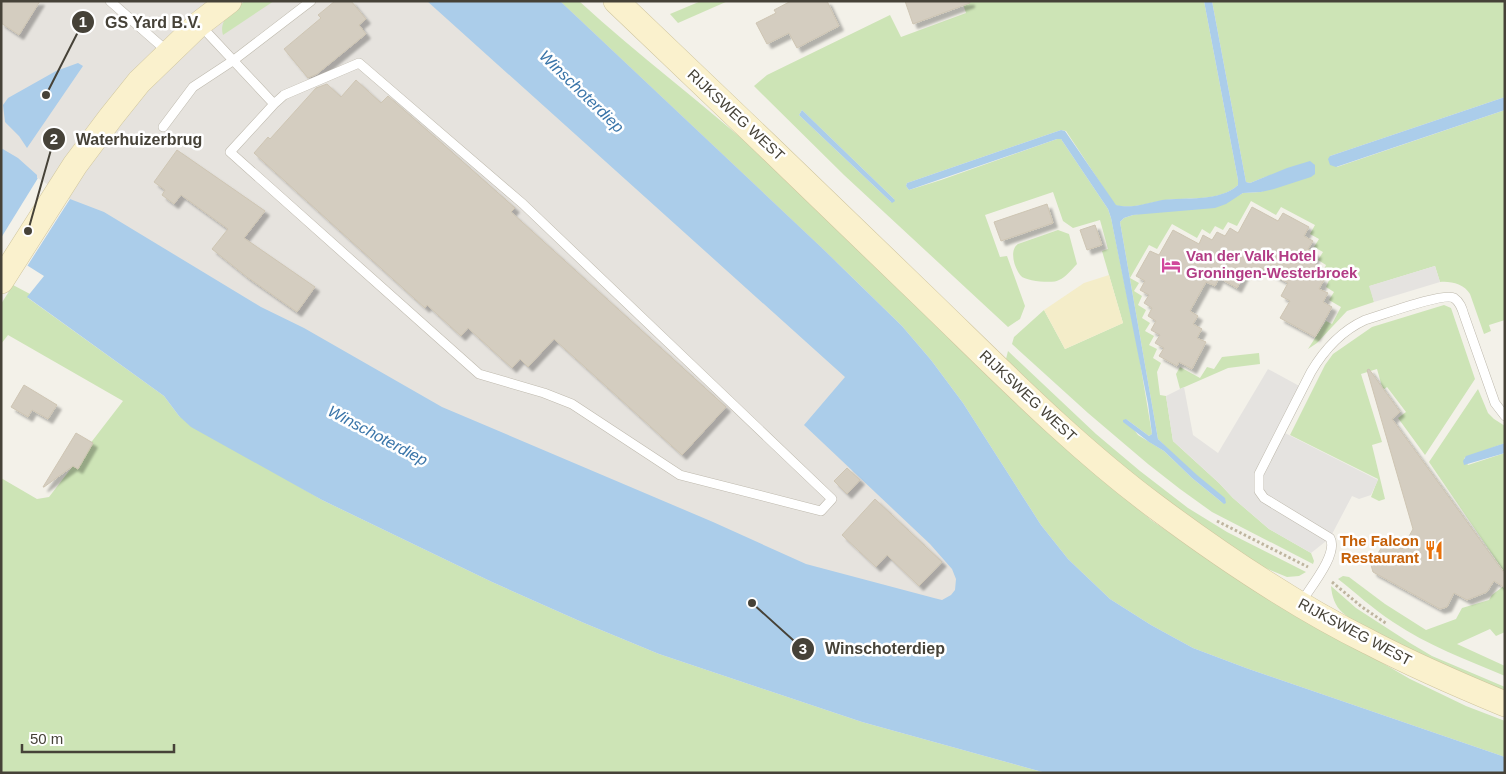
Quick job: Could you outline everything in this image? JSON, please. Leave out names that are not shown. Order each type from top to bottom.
[{"type":"main road","points":[[7,270],[58,191],[116,110],[139,82],[199,24],[229,1]]},
{"type":"main road","name":"RIJKSWEG WEST","points":[[616,1],[793,169],[1026,396],[1099,461],[1154,505],[1249,573],[1300,604],[1368,642],[1505,704]]},
{"type":"lane","points":[[110,1],[168,52]]},
{"type":"lane","points":[[163,126],[193,87],[234,60],[312,1]]},
{"type":"lane","points":[[199,24],[274,104]]},
{"type":"lane","points":[[360,63],[523,204],[832,499],[821,511],[680,475],[572,404],[544,393],[478,374],[230,152],[274,104],[284,95],[360,63]]},
{"type":"lane","points":[[1300,604],[1331,553],[1332,543],[1330,538],[1264,498],[1259,492],[1259,474],[1319,358],[1344,333],[1365,320],[1440,297],[1453,298],[1460,304],[1495,403],[1505,416]]},
{"type":"path","name":"RIJKSWEG WEST","points":[[1210,518],[1319,573],[1336,584],[1362,607],[1393,628]]},
{"type":"shaded area","points":[[1,1],[570,1],[817,228],[1046,637],[815,612],[1,191]]},
{"type":"shaded area","points":[[1435,266],[1440,282],[1374,302],[1369,286]]},
{"type":"shaded area","points":[[1268,369],[1303,388],[1281,431],[1378,480],[1371,495],[1359,499],[1352,496],[1330,538],[1311,553],[1269,529],[1173,441],[1166,396],[1184,387],[1193,435],[1218,453]]},
{"type":"green space","points":[[245,1],[274,1],[223,35],[222,29],[225,19]]},
{"type":"green space","points":[[560,1],[579,1],[775,168],[1114,488],[1151,520],[1205,557],[1410,679],[1466,706],[1505,721],[1505,757],[1193,648],[1151,625],[1110,599],[1068,559],[1041,525],[963,403],[931,360],[902,326]]},
{"type":"green space","points":[[701,1],[728,1],[678,23],[670,14]]},
{"type":"green space","points":[[962,1],[1204,1],[1238,180],[1238,185],[1231,190],[1204,198],[1166,200],[1127,207],[1115,205],[1066,131],[1061,130],[907,183],[906,186],[909,190],[1061,139],[1108,209],[1111,218],[1138,350],[1152,434],[1149,436],[1126,419],[1138,435],[1164,451],[1192,478],[1224,504],[1158,439],[1120,222],[1124,218],[1133,215],[1236,197],[1243,193],[1261,192],[1315,166],[1265,177],[1250,183],[1246,182],[1212,1],[1505,1],[1505,97],[1330,156],[1337,167],[1505,110],[1505,320],[1489,325],[1491,331],[1484,334],[1470,294],[1457,284],[1440,282],[1435,266],[1370,286],[1374,302],[1347,311],[1317,343],[1308,349],[1326,321],[1332,324],[1341,307],[1329,300],[1334,292],[1326,287],[1330,278],[1322,274],[1326,265],[1318,260],[1323,252],[1314,247],[1319,239],[1310,234],[1315,225],[1281,207],[1276,215],[1251,201],[1237,226],[1228,222],[1223,230],[1215,226],[1210,234],[1202,229],[1197,238],[1172,224],[1157,249],[1149,245],[1130,278],[1139,283],[1134,291],[1142,296],[1138,305],[1146,310],[1142,318],[1150,323],[1145,331],[1154,336],[1149,345],[1157,349],[1153,358],[1161,363],[1157,372],[1160,395],[1166,396],[1173,441],[1269,529],[1311,553],[1314,561],[1313,564],[1212,512],[1180,489],[1088,413],[1012,344],[1014,337],[1044,310],[1065,349],[1123,323],[1102,251],[1108,249],[1100,220],[1073,228],[1063,221],[1053,192],[985,215],[1000,257],[1007,256],[1025,306],[1020,319],[1008,327],[844,175],[754,86],[767,75],[890,15],[901,37],[966,13]],"holes":[[[802,110],[894,199],[891,202],[799,115]]]},
{"type":"green space","points":[[1058,230],[1069,234],[1077,264],[1064,277],[1056,281],[1033,281],[1021,276],[1016,268],[1013,255],[1015,247],[1018,244]]},
{"type":"green space","points":[[13,285],[30,294],[28,298],[164,396],[179,416],[322,500],[492,582],[659,654],[862,722],[1046,773],[1,773],[1,478],[37,499],[49,497],[123,401],[8,335],[1,344],[1,304]]},
{"type":"green space","points":[[1444,305],[1451,308],[1475,379],[1425,455],[1398,418],[1406,412],[1387,387],[1383,390],[1377,369],[1361,374],[1382,442],[1372,445],[1385,499],[1379,501],[1371,497],[1378,479],[1290,435],[1325,365],[1333,354],[1372,327]]},
{"type":"green space","points":[[1008,351],[1096,434],[1188,508],[1227,532],[1306,572],[1299,576],[1287,577],[1263,567],[1243,556],[1160,497],[1080,431],[1006,359]]},
{"type":"green space","points":[[1259,353],[1260,364],[1228,368],[1180,389],[1176,374],[1180,367],[1200,378],[1207,367],[1214,369],[1222,357]]},
{"type":"green space","points":[[1478,389],[1488,413],[1505,426],[1505,443],[1464,458],[1468,465],[1505,453],[1505,573],[1429,462]]},
{"type":"green space","points":[[1343,576],[1349,577],[1385,604],[1426,630],[1456,619],[1462,608],[1489,600],[1492,595],[1505,585],[1505,632],[1496,636],[1490,629],[1457,644],[1505,666],[1505,676],[1447,652],[1393,622],[1338,579]]},
{"type":"green space","points":[[1331,586],[1356,608],[1410,643],[1432,656],[1505,687],[1505,693],[1435,663],[1355,622],[1343,613],[1336,604]]},
{"type":"sand","points":[[1109,275],[1123,323],[1065,349],[1044,310],[1084,283]]},
{"type":"water","points":[[427,1],[560,1],[902,326],[931,360],[963,403],[1041,525],[1068,559],[1110,599],[1151,625],[1193,648],[1505,757],[1505,773],[1046,773],[862,722],[659,654],[492,582],[322,500],[191,427],[179,416],[164,396],[27,297],[44,276],[1,249],[1,148],[18,158],[37,175],[37,178],[70,199],[104,212],[261,307],[304,328],[442,407],[713,522],[806,564],[942,600],[951,595],[955,590],[956,579],[952,569],[930,544],[804,425],[845,377]]},
{"type":"water","points":[[1204,1],[1212,1],[1246,182],[1250,183],[1310,161],[1315,165],[1315,174],[1311,177],[1274,189],[1243,193],[1226,204],[1215,208],[1133,215],[1124,218],[1120,222],[1158,439],[1225,498],[1226,503],[1224,504],[1192,478],[1164,451],[1123,422],[1126,419],[1149,436],[1152,434],[1148,404],[1111,218],[1108,209],[1061,139],[909,190],[906,186],[907,183],[1061,130],[1065,131],[1116,205],[1133,206],[1162,200],[1202,198],[1231,190],[1238,185],[1238,180]]},
{"type":"water","points":[[78,63],[83,66],[27,148],[19,136],[5,122],[3,105],[8,98],[56,71]]},
{"type":"water","points":[[1505,97],[1505,110],[1336,167],[1330,165],[1328,159],[1330,156]]},
{"type":"water","points":[[802,110],[895,201],[892,203],[799,115]]},
{"type":"water","points":[[1505,443],[1505,453],[1464,465],[1463,461],[1466,456]]},
{"type":"pier","points":[[38,178],[70,199],[26,268],[1,252],[1,238]]},
{"type":"building","points":[[1,1],[40,1],[19,35],[1,23]]},
{"type":"building","points":[[335,1],[351,1],[366,19],[359,25],[366,34],[317,74],[308,78],[284,49],[321,18],[318,15]]},
{"type":"building","points":[[791,1],[827,1],[839,26],[797,48],[789,33],[767,44],[756,23],[776,13],[774,10]]},
{"type":"building","points":[[905,1],[970,1],[970,3],[913,24]]},
{"type":"building","points":[[356,80],[381,103],[388,96],[444,145],[515,208],[511,212],[726,407],[682,455],[554,339],[528,367],[520,359],[512,368],[468,328],[461,336],[427,305],[425,308],[254,153],[268,137],[270,139],[316,88],[327,84],[341,97]]},
{"type":"building","points":[[177,150],[265,211],[244,238],[315,287],[297,312],[247,277],[212,249],[228,229],[181,195],[174,204],[162,195],[165,190],[154,182]]},
{"type":"building","points":[[1047,204],[1053,223],[1001,241],[994,222]]},
{"type":"building","points":[[1252,207],[1278,221],[1283,213],[1309,227],[1304,236],[1313,241],[1308,249],[1317,254],[1312,262],[1320,267],[1316,275],[1324,280],[1319,289],[1328,293],[1323,302],[1332,307],[1315,337],[1280,318],[1290,301],[1281,296],[1288,283],[1259,267],[1255,275],[1246,271],[1237,288],[1219,278],[1215,286],[1206,282],[1190,311],[1198,316],[1193,324],[1202,329],[1197,338],[1206,342],[1192,369],[1179,362],[1177,366],[1159,356],[1164,348],[1155,343],[1160,335],[1151,330],[1156,321],[1148,316],[1152,308],[1144,303],[1149,295],[1140,290],[1145,281],[1136,276],[1150,251],[1159,255],[1173,230],[1199,244],[1203,235],[1212,240],[1217,232],[1225,236],[1230,228],[1238,233]]},
{"type":"building","points":[[1095,225],[1102,245],[1087,250],[1080,230]]},
{"type":"building","points":[[1369,369],[1400,412],[1392,419],[1505,574],[1505,588],[1494,581],[1487,592],[1467,600],[1454,593],[1447,607],[1440,609],[1373,572],[1371,565],[1383,545],[1390,542],[1402,549],[1413,529],[1367,370]]},
{"type":"building","points":[[24,385],[57,405],[48,419],[32,410],[28,417],[11,407]]},
{"type":"building","points":[[76,433],[93,443],[78,469],[73,466],[43,487]]},
{"type":"building","points":[[847,468],[860,480],[847,494],[834,481]]},
{"type":"building","points":[[875,499],[942,562],[919,586],[887,555],[876,567],[842,535]]},
{"type":"place","name":"GS Yard B.V.","points":[[46,95]]},
{"type":"place","name":"Waterhuizerbrug","points":[[28,231]]},
{"type":"place","name":"Van der Valk Hotel Groningen-Westerbroek","points":[[1171,265]]},
{"type":"place","name":"The Falcon Restaurant","points":[[1434,550]]},
{"type":"place","name":"Winschoterdiep","points":[[752,603]]}]
